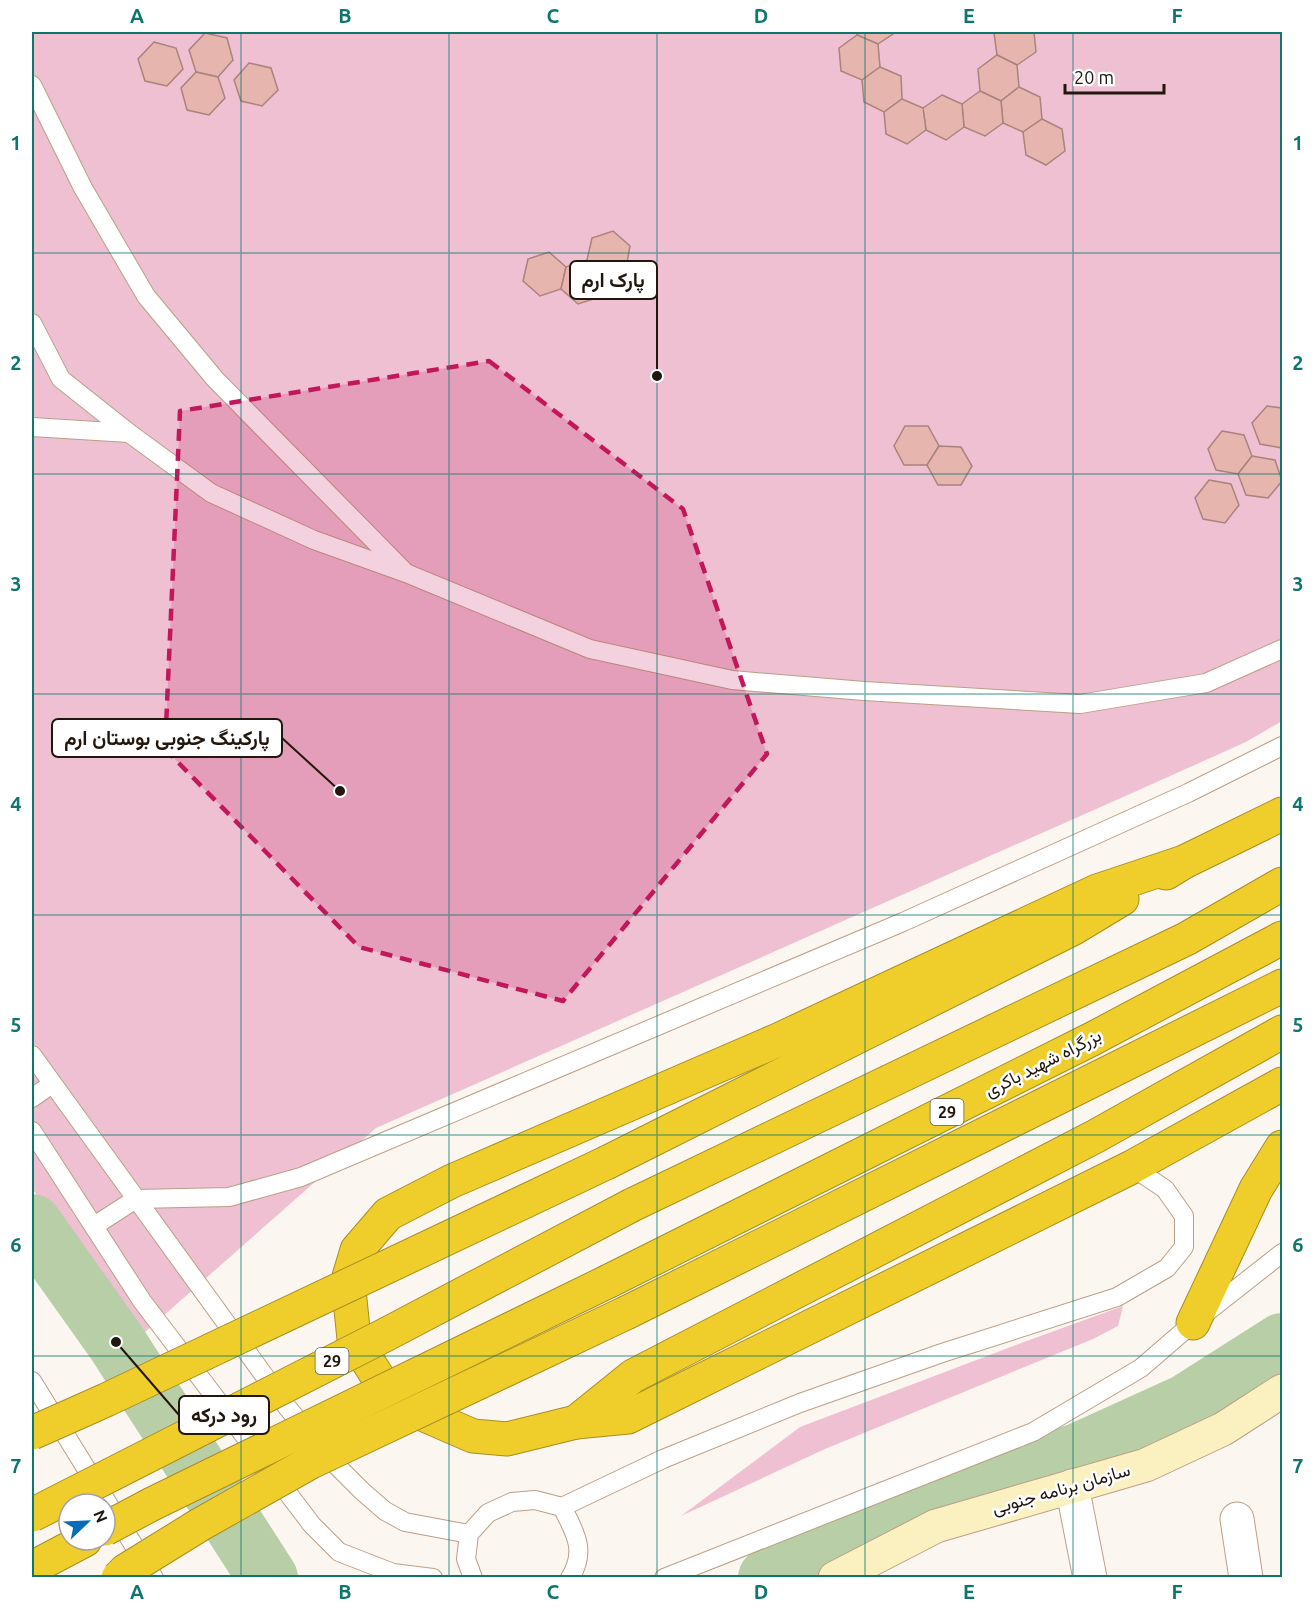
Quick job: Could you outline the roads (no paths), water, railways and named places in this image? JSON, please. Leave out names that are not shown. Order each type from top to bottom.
[{"type":"highway","points":[[32,1433],[608,1162],[1074,928],[1184,862],[1282,814]]},
{"type":"highway","points":[[1184,862],[1097,891],[778,1040],[452,1181],[388,1214],[357,1251],[348,1280],[354,1339],[384,1386],[420,1413],[473,1436],[507,1439],[576,1422],[628,1417],[1132,1167],[1282,1084]]},
{"type":"highway","name":"29","points":[[32,1515],[385,1335],[632,1205],[1186,939],[1282,884]]},
{"type":"highway","name":"بزرگراه شهید باکری","points":[[117,1523],[609,1281],[1092,1039],[1282,938]]},
{"type":"highway","name":"29","points":[[118,1578],[124,1571],[201,1524],[311,1462],[628,1312],[1282,986]]},
{"type":"highway","points":[[576,1422],[633,1376],[1096,1136],[1282,1032]]},
{"type":"highway","points":[[1193,1323],[1256,1189],[1282,1147]]},
{"type":"highway","points":[[32,1568],[62,1552]]},
{"type":"street","name":"سازمان برنامه جنوبی","points":[[835,1578],[936,1526],[1146,1465],[1223,1429],[1282,1391]]},
{"type":"street","points":[[1072,1486],[1090,1578]]},
{"type":"street","points":[[1237,1520],[1246,1578]]},
{"type":"lane","points":[[32,85],[83,188],[146,296],[215,379],[406,573]]},
{"type":"lane","points":[[32,323],[61,379],[129,433],[211,493],[314,540],[406,573],[590,649],[732,680],[864,691],[1080,704],[1206,683],[1282,649]]},
{"type":"lane","points":[[32,427],[129,433]]},
{"type":"lane","points":[[94,1226],[136,1198],[229,1197],[301,1177],[903,922],[1188,793],[1282,746]]},
{"type":"lane","points":[[32,1056],[286,1407],[329,1458],[385,1511],[405,1522],[468,1534]]},
{"type":"lane","points":[[32,1098],[52,1084]]},
{"type":"lane","points":[[32,1131],[142,1301],[312,1525],[339,1552],[393,1573],[433,1578]]},
{"type":"lane","points":[[473,1578],[466,1559],[468,1534],[488,1513],[512,1502],[535,1500],[562,1507],[663,1459],[800,1403],[942,1353],[1117,1297],[1167,1268],[1184,1247],[1184,1216],[1165,1189],[1132,1167]]},
{"type":"lane","points":[[664,1578],[1033,1432],[1141,1368],[1193,1323],[1282,1253]]},
{"type":"lane","points":[[32,1385],[154,1578]]},
{"type":"lane","points":[[562,1507],[576,1533],[580,1552],[575,1577]]},
{"type":"waterway","points":[[32,1224],[116,1342],[268,1578]]},
{"type":"waterway","points":[[768,1578],[831,1537],[890,1510],[945,1492],[1004,1478],[1078,1453],[1186,1404],[1282,1343]]},
{"type":"place","name":"پارک ارم","points":[[657,376]]},
{"type":"place","name":"پارکینگ جنوبی بوستان ارم","points":[[340,791]]},
{"type":"place","name":"رود درکه","points":[[116,1342]]}]
